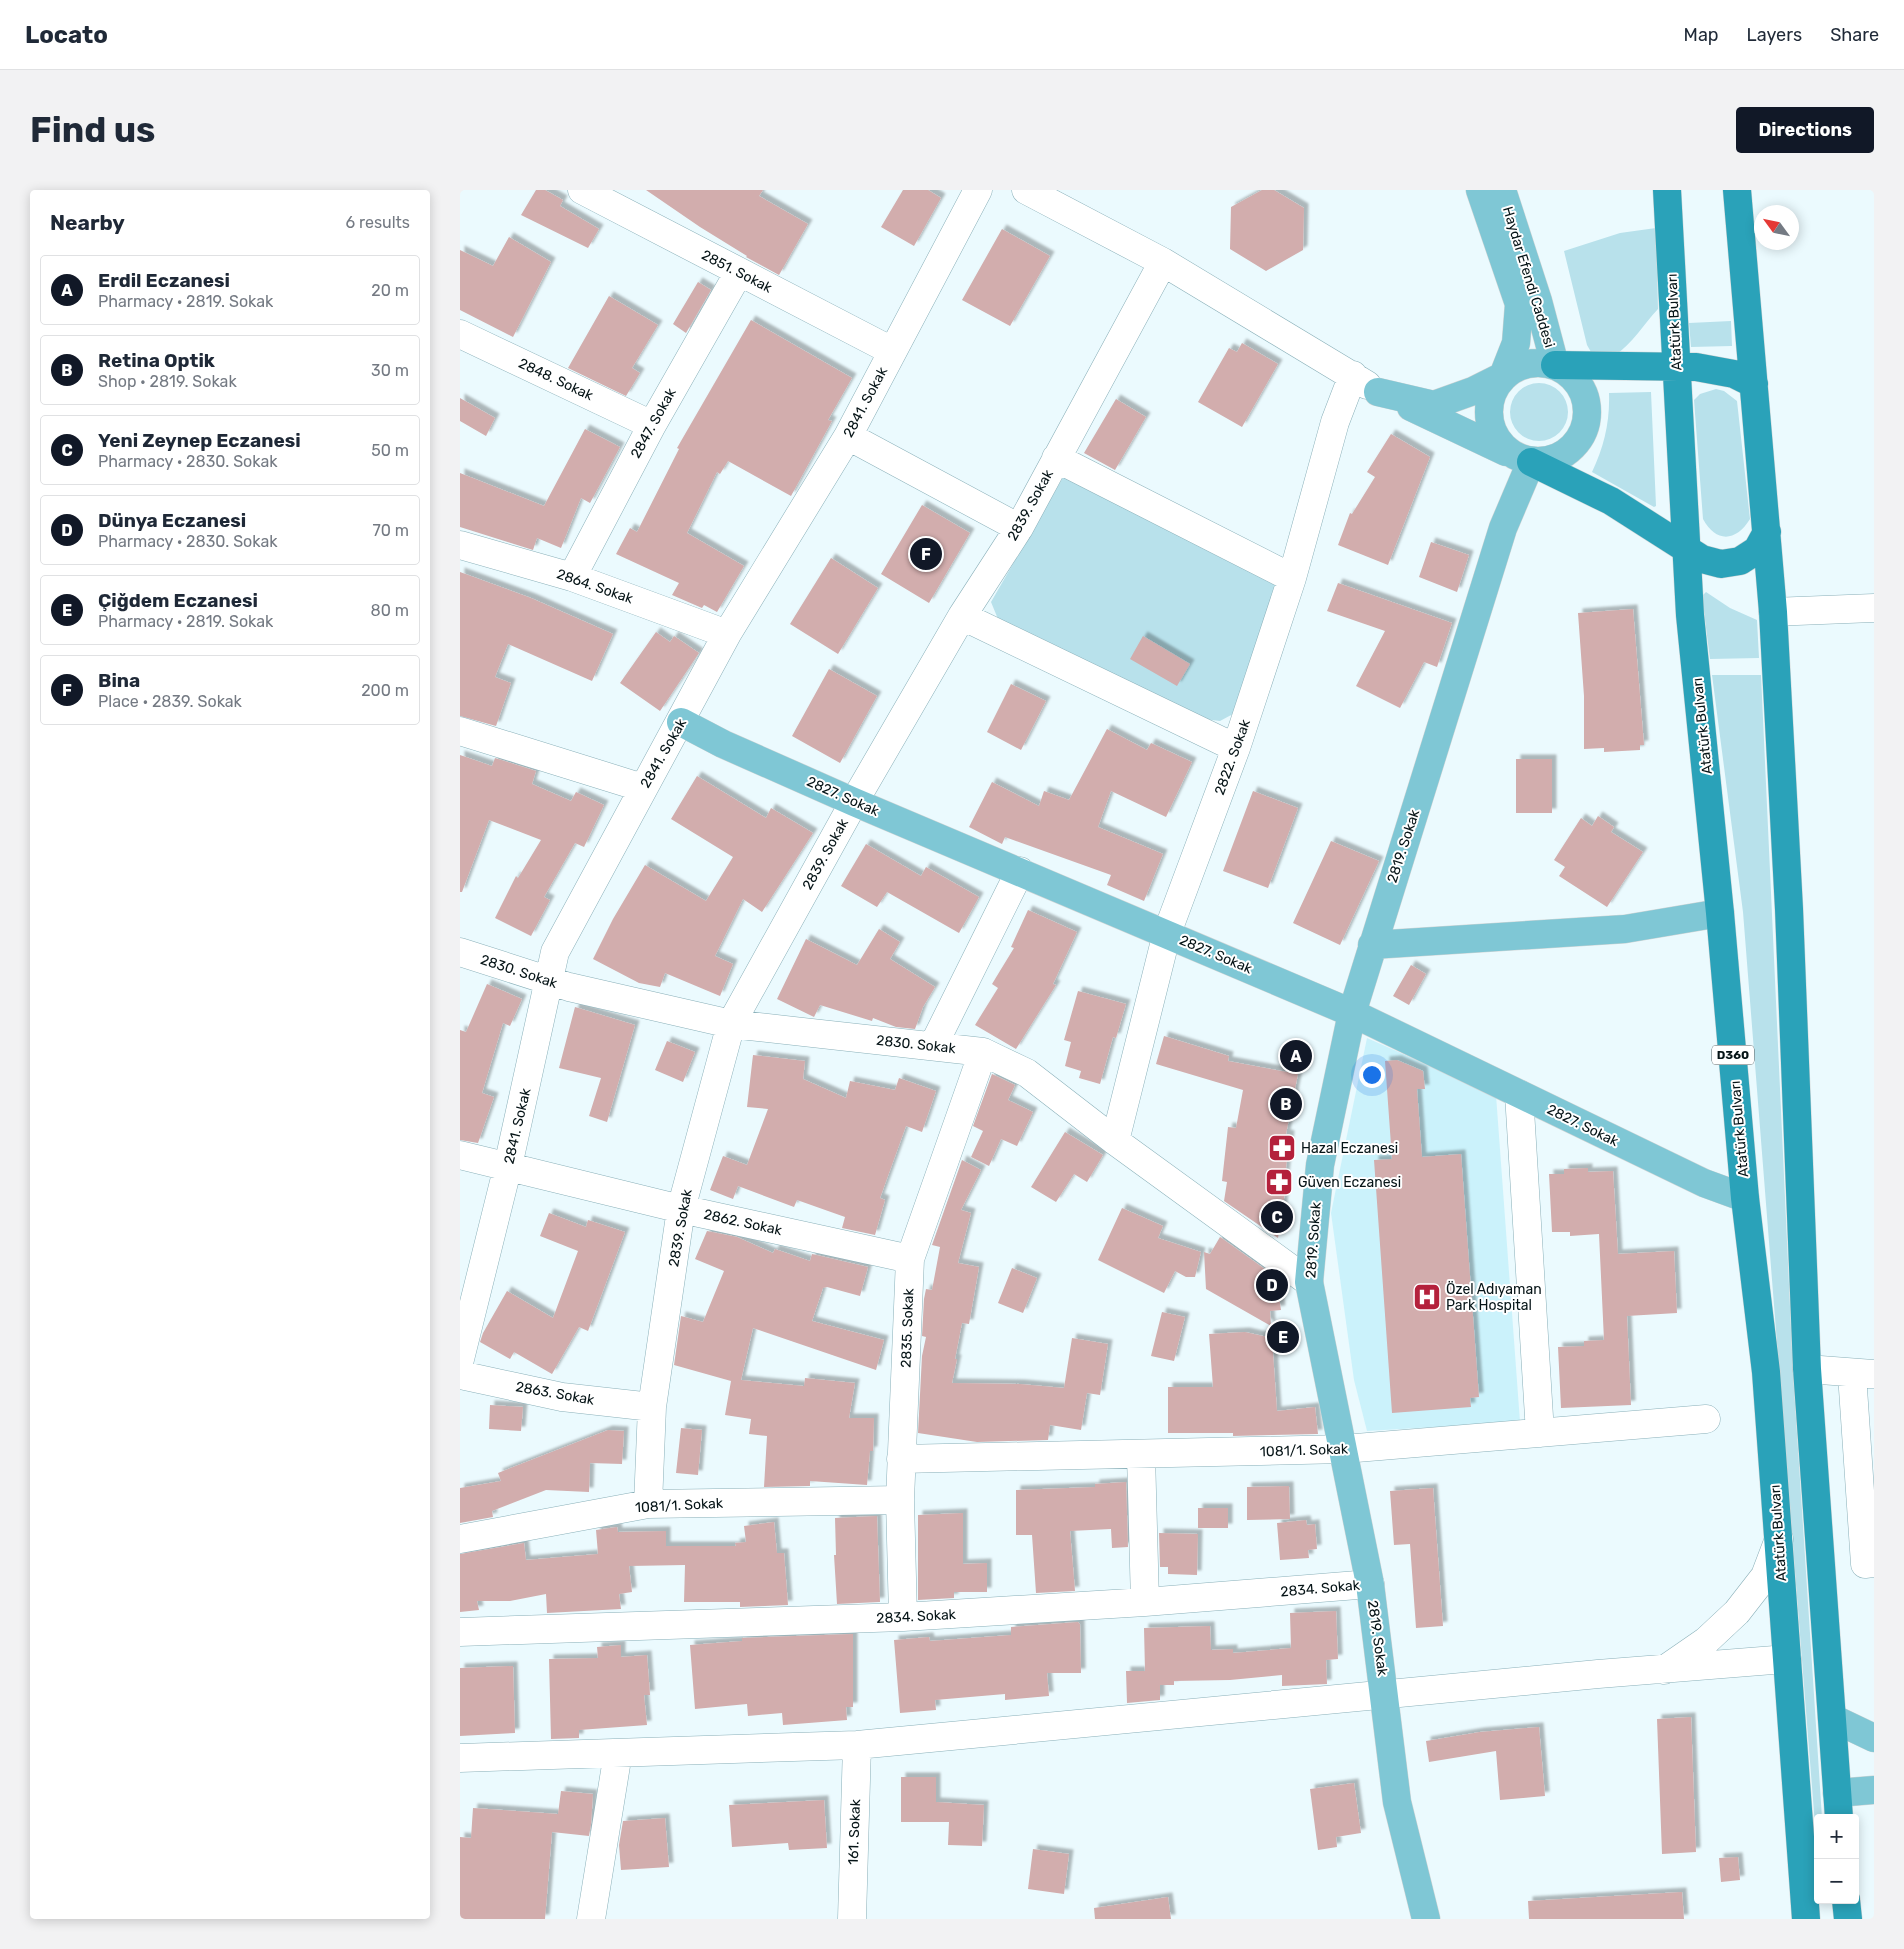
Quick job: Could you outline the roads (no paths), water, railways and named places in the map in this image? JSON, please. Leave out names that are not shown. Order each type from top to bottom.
[{"type":"highway","name":"Atatürk Bulvarı","points":[[1667,190],[1690,615],[1720,913],[1745,1198],[1766,1372],[1806,1919]]},
{"type":"highway","points":[[1737,190],[1773,612],[1789,909],[1808,1369],[1838,1805]]},
{"type":"highway","points":[[1555,365],[1715,369],[1734,374],[1754,384]]},
{"type":"highway","points":[[1523,459],[1611,501],[1686,547],[1702,559],[1721,564],[1740,561],[1757,550],[1767,532]]},
{"type":"highway","points":[[1846,1904],[1848,1919]]},
{"type":"main road","name":"Haydar Efendi Caddesi","points":[[1480,190],[1519,304],[1516,343],[1503,376]]},
{"type":"main road","name":"Haydar Efendi Caddesi","points":[[1502,190],[1538,301],[1555,365]]},
{"type":"main road","points":[[1541,362],[1555,365],[1571,374],[1582,388],[1587,406],[1586,424],[1578,440],[1566,453],[1549,460],[1523,459],[1378,392],[1434,405],[1473,391],[1503,376],[1514,368],[1527,363],[1541,362]]},
{"type":"main road","points":[[1503,376],[1492,392],[1488,410],[1490,429],[1500,445],[1523,459]]},
{"type":"main road","name":"2819. Sokak","points":[[1426,1919],[1397,1802],[1370,1584],[1309,1282],[1320,1165],[1352,1013],[1504,528],[1523,459]]},
{"type":"main road","name":"2827. Sokak","points":[[682,722],[723,744],[854,802],[1352,1013],[1704,1184],[1745,1198]]},
{"type":"main road","points":[[1372,945],[1624,929],[1720,913]]},
{"type":"main road","points":[[1832,1718],[1874,1738]]},
{"type":"main road","points":[[1838,1805],[1874,1790]]},
{"type":"street","name":"2841. Sokak","points":[[460,1359],[508,1166],[555,952],[643,788],[682,722],[728,634],[848,436],[978,190]]},
{"type":"street","points":[[1026,190],[1163,262],[1353,375],[1378,392]]},
{"type":"street","name":"2851. Sokak","points":[[596,193],[739,272],[892,351]]},
{"type":"street","name":"2839. Sokak","points":[[648,1504],[652,1407],[681,1209],[731,1024],[854,802],[962,616],[1018,528],[1163,262]]},
{"type":"street","name":"2847. Sokak","points":[[572,577],[652,424],[739,272]]},
{"type":"street","name":"2848. Sokak","points":[[460,334],[652,424]]},
{"type":"street","name":"2822. Sokak","points":[[1115,1141],[1167,933],[1236,748],[1292,578],[1334,422],[1353,375]]},
{"type":"street","points":[[848,436],[1018,528]]},
{"type":"street","points":[[1056,458],[1292,578]]},
{"type":"street","name":"2864. Sokak","points":[[460,545],[572,577],[728,634]]},
{"type":"street","points":[[1773,612],[1874,608]]},
{"type":"street","points":[[962,616],[1236,748]]},
{"type":"street","points":[[460,731],[643,788]]},
{"type":"street","points":[[933,1046],[1020,871]]},
{"type":"street","name":"2830. Sokak","points":[[460,952],[569,987],[731,1024],[983,1052],[1027,1073],[1115,1141],[1309,1282]]},
{"type":"street","name":"2835. Sokak","points":[[903,1617],[900,1500],[910,1259],[983,1052]]},
{"type":"street","points":[[1519,1094],[1540,1433]]},
{"type":"street","name":"2862. Sokak","points":[[460,1155],[681,1209],[910,1259]]},
{"type":"street","points":[[1808,1369],[1863,1374],[1865,1564],[1874,1563]]},
{"type":"street","name":"2863. Sokak","points":[[460,1375],[562,1397],[652,1407]]},
{"type":"street","name":"1081/1. Sokak","points":[[901,1459],[1344,1449],[1706,1419]]},
{"type":"street","points":[[1141,1455],[1145,1602]]},
{"type":"street","name":"1081/1. Sokak","points":[[460,1539],[648,1504],[900,1500]]},
{"type":"street","points":[[1664,1670],[1706,1641],[1737,1612],[1765,1576],[1779,1539]]},
{"type":"street","name":"2834. Sokak","points":[[460,1632],[903,1617],[1145,1602],[1370,1584]]},
{"type":"street","points":[[460,1758],[857,1745],[1598,1674],[1788,1659]]},
{"type":"street","name":"161. Sokak","points":[[852,1919],[857,1745]]},
{"type":"street","points":[[591,1919],[618,1753]]},
{"type":"place","name":"Bina","points":[[926,554]]},
{"type":"place","name":"Erdil Eczanesi","points":[[1296,1056]]},
{"type":"place","name":"Retina Optik","points":[[1286,1104]]},
{"type":"place","name":"Hazal Eczanesi","points":[[1282,1148]]},
{"type":"place","name":"Güven Eczanesi","points":[[1279,1182]]},
{"type":"place","name":"Yeni Zeynep Eczanesi","points":[[1277,1217]]},
{"type":"place","name":"Dünya Eczanesi","points":[[1272,1285]]},
{"type":"place","name":"Özel Adıyaman Park Hospital","points":[[1427,1297]]},
{"type":"place","name":"Çiğdem Eczanesi","points":[[1283,1337]]}]
